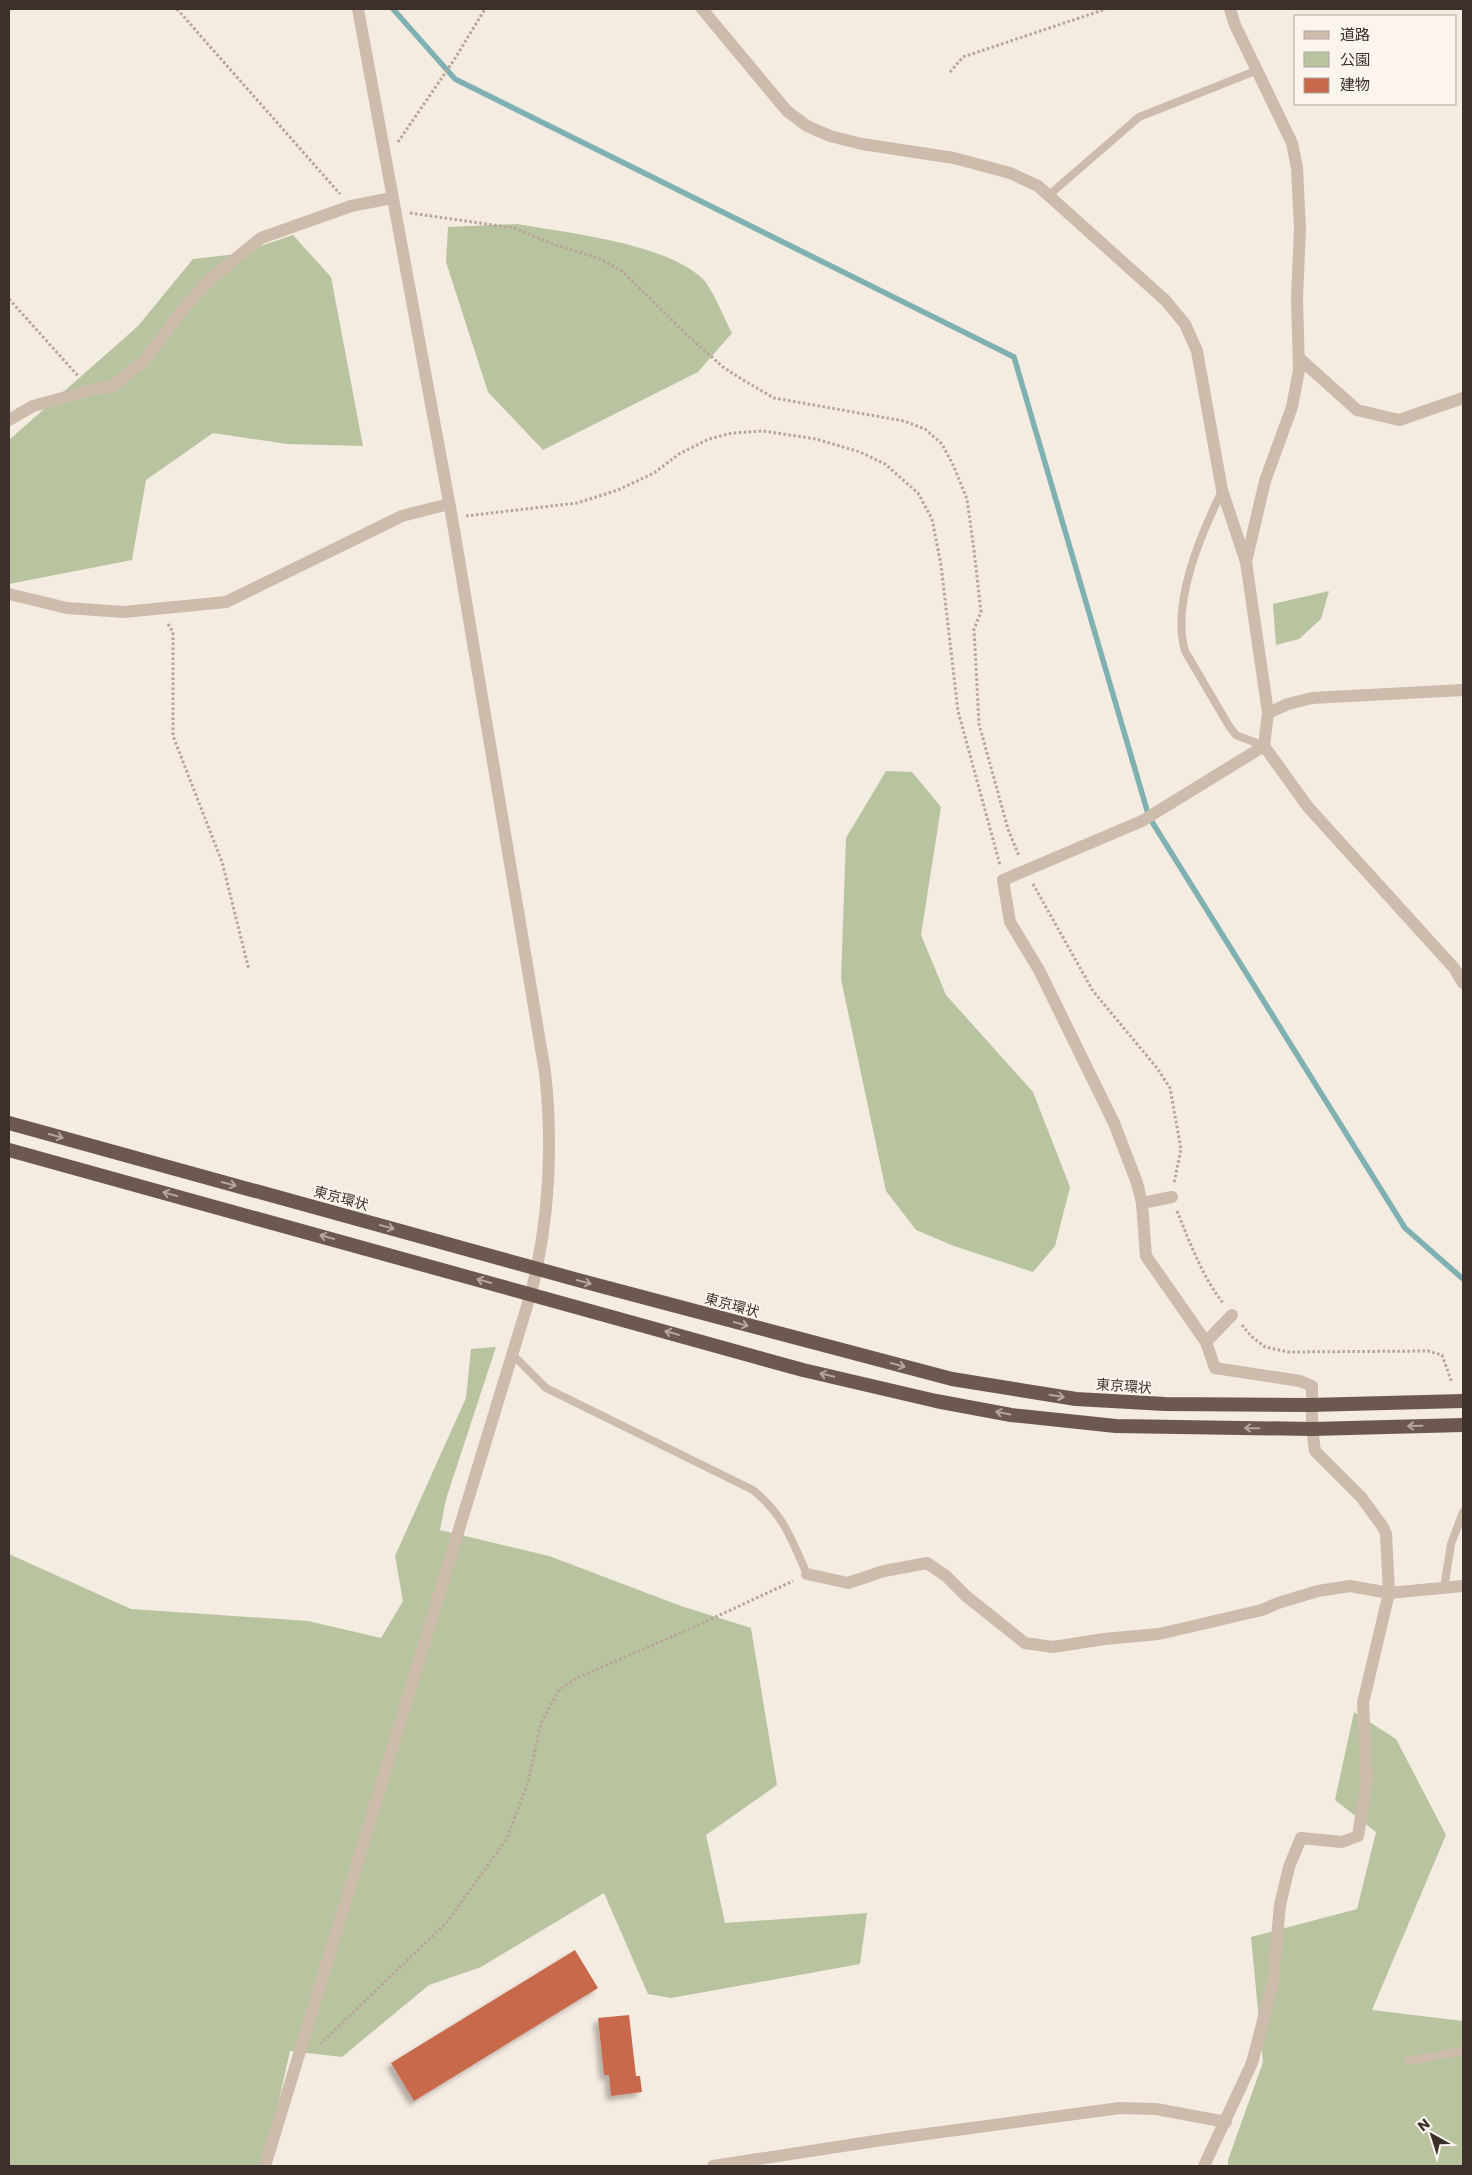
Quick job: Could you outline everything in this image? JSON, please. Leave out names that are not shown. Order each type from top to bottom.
[{"type":"highway","name":"東京環状","points":[[9,1124],[952,1379],[1076,1399],[1165,1404],[1463,1401]]},
{"type":"highway","points":[[9,1150],[531,1293],[803,1370],[936,1401],[1012,1415],[1116,1426],[1312,1429],[1463,1425]]},
{"type":"street","points":[[265,2166],[531,1293],[543,1241],[546,1203],[548,1103],[545,1072],[452,518],[358,9]]},
{"type":"street","points":[[702,9],[787,110],[808,126],[830,136],[862,144],[954,158],[1010,173],[1038,186],[1165,300],[1184,324],[1197,351],[1222,490],[1246,562],[1268,713],[1264,746],[1308,807],[1454,968],[1463,982]]},
{"type":"street","points":[[1230,9],[1235,25],[1292,143],[1297,168],[1300,229],[1297,298],[1299,370],[1292,407],[1266,481],[1246,562]]},
{"type":"street","points":[[9,420],[33,406],[112,386],[145,360],[183,309],[209,280],[261,238],[351,206],[393,204]]},
{"type":"street","points":[[1299,358],[1357,410],[1399,420],[1463,398]]},
{"type":"street","points":[[9,594],[67,608],[124,612],[226,602],[402,516],[449,504]]},
{"type":"street","points":[[1268,713],[1288,704],[1312,698],[1463,690]]},
{"type":"street","points":[[1204,2166],[1252,2063],[1273,1982],[1280,1905],[1289,1867],[1301,1838],[1342,1842],[1358,1836],[1367,1780],[1363,1703],[1389,1593],[1386,1534],[1361,1497],[1315,1451],[1312,1429],[1312,1386],[1300,1381],[1215,1368],[1206,1342],[1146,1256],[1142,1203],[1137,1183],[1114,1122],[1039,970],[1010,922],[1003,880],[1158,813],[1264,746]]},
{"type":"street","points":[[1142,1203],[1172,1197]]},
{"type":"street","points":[[1206,1342],[1232,1315]]},
{"type":"street","points":[[807,1574],[848,1583],[884,1571],[927,1563],[946,1576],[966,1596],[1026,1643],[1054,1647],[1104,1639],[1159,1634],[1262,1610],[1318,1591],[1350,1586],[1389,1593],[1463,1586]]},
{"type":"street","points":[[713,2166],[1120,2108],[1156,2109],[1226,2122]]},
{"type":"lane","points":[[1049,194],[1139,116],[1258,70]]},
{"type":"lane","points":[[1222,490],[1199,539],[1185,591],[1183,642],[1185,651],[1236,735],[1264,746]]},
{"type":"lane","points":[[512,1354],[546,1388],[753,1490],[769,1503],[784,1522],[807,1574]]},
{"type":"lane","points":[[1444,1588],[1451,1544],[1463,1512]]},
{"type":"lane","points":[[1408,2061],[1463,2051]]},
{"type":"path","points":[[177,9],[351,206]]},
{"type":"path","points":[[386,160],[451,66],[485,9]]},
{"type":"path","points":[[950,72],[964,57],[1106,9]]},
{"type":"path","points":[[393,204],[514,228],[555,245],[598,258],[622,271],[686,334],[723,367],[774,398],[904,421],[925,429],[942,444],[967,499],[981,612],[974,629],[979,724],[1008,829],[1025,870],[1093,991],[1157,1068],[1170,1088],[1181,1149],[1172,1197],[1195,1257],[1215,1293],[1232,1315],[1251,1336],[1265,1347],[1288,1352],[1428,1351],[1442,1355],[1452,1382]]},
{"type":"path","points":[[9,299],[91,390]]},
{"type":"path","points":[[452,518],[577,503],[618,490],[654,472],[679,454],[701,443],[732,433],[763,431],[816,439],[860,452],[885,464],[918,492],[932,520],[942,565],[958,711],[1003,880]]},
{"type":"path","points":[[158,609],[173,632],[173,736],[222,862],[249,970]]},
{"type":"path","points":[[316,2048],[447,1922],[506,1840],[528,1783],[542,1723],[560,1690],[575,1679],[694,1627],[807,1574]]},
{"type":"green space","points":[[517,224],[615,241],[665,256],[686,267],[707,283],[732,333],[698,372],[543,450],[488,392],[446,262],[448,227]]},
{"type":"green space","points":[[293,235],[331,277],[363,446],[287,444],[213,433],[146,480],[132,560],[9,584],[9,440],[138,326],[193,259],[237,254]]},
{"type":"green space","points":[[1329,591],[1321,619],[1299,639],[1276,645],[1273,604]]},
{"type":"green space","points":[[886,771],[912,772],[941,807],[921,935],[946,995],[1033,1092],[1070,1187],[1055,1246],[1033,1272],[954,1246],[916,1230],[886,1191],[841,979],[846,838]]},
{"type":"green space","points":[[496,1347],[446,1499],[440,1530],[549,1556],[681,1606],[751,1628],[777,1785],[706,1835],[725,1923],[867,1913],[860,1964],[671,1998],[648,1994],[604,1893],[481,1967],[429,1985],[342,2057],[290,2051],[264,2166],[9,2166],[9,1554],[131,1609],[308,1621],[381,1638],[403,1601],[395,1556],[466,1398],[471,1349]]},
{"type":"green space","points":[[1354,1712],[1396,1739],[1446,1835],[1372,2010],[1463,2021],[1463,2166],[1228,2166],[1228,2160],[1263,2062],[1251,1937],[1357,1909],[1376,1832],[1335,1800]]},
{"type":"building","points":[[575,1950],[598,1988],[414,2101],[391,2063]]},
{"type":"building","points":[[629,2015],[636,2076],[640,2076],[642,2092],[611,2096],[609,2075],[604,2075],[598,2018]]},
{"type":"waterway","points":[[393,9],[455,79],[1014,357],[1149,817],[1405,1228],[1463,1279]]}]
